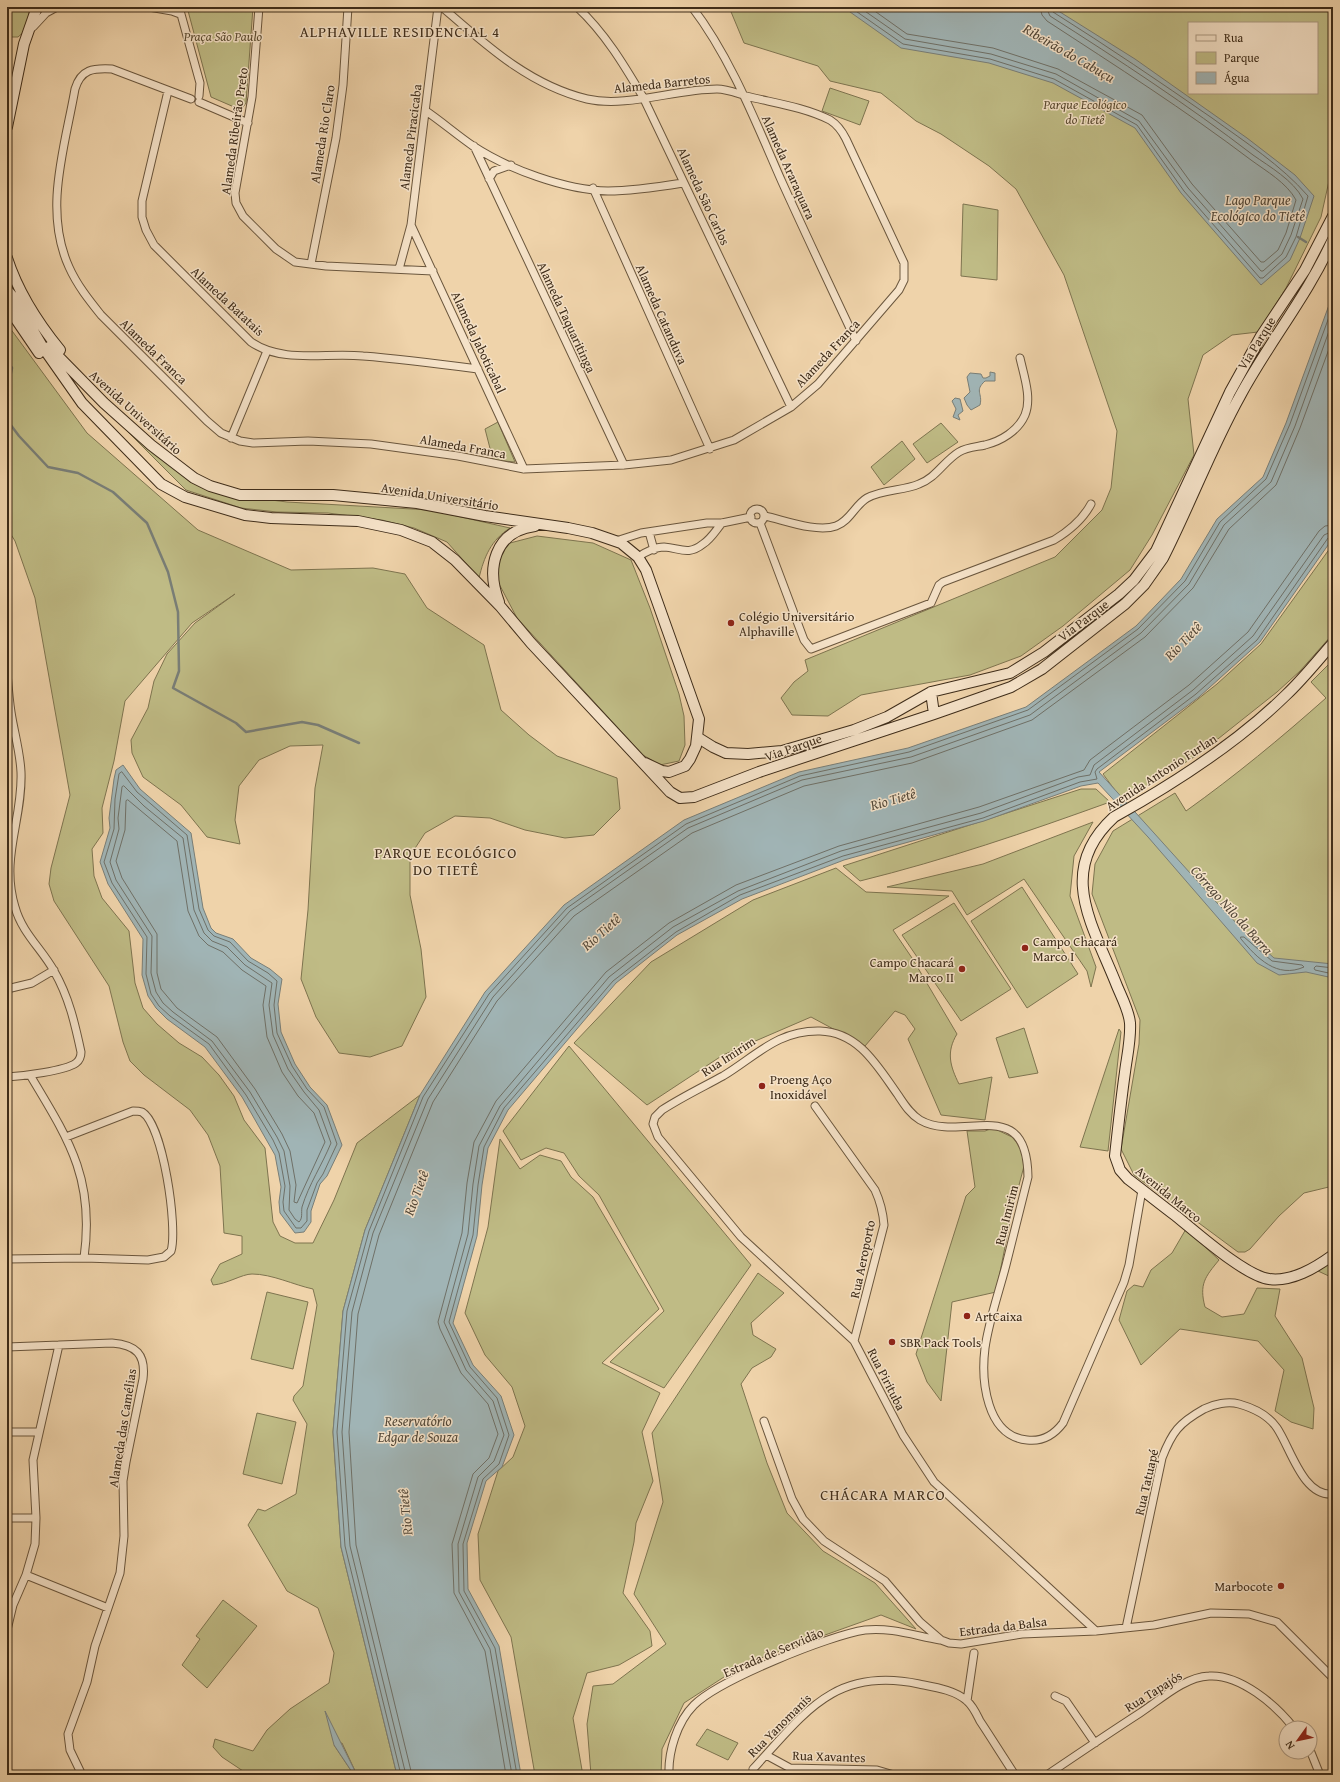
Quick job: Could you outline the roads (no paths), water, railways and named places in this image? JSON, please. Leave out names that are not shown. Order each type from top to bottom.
[{"type":"main road","points":[[7,127],[28,33],[37,7]]},
{"type":"main road","name":"Via Parque","points":[[698,737],[713,748],[726,753],[748,754],[782,751],[854,730],[887,717],[931,692],[995,678],[1025,666],[1119,594],[1134,580],[1156,551],[1216,420],[1246,362],[1294,289],[1333,216]]},
{"type":"main road","name":"Via Parque","points":[[680,798],[694,797],[759,772],[994,694],[1028,678],[1125,604],[1154,573],[1170,545],[1239,397],[1272,340],[1308,289],[1333,239]]},
{"type":"main road","points":[[7,258],[22,293],[39,322],[50,338],[104,403]]},
{"type":"main road","name":"Avenida Universitário","points":[[7,290],[42,346],[82,403],[160,484],[173,492],[203,503],[245,515],[271,518],[358,521],[401,530],[432,542],[441,548],[500,606],[531,643],[640,760],[670,792],[680,798]]},
{"type":"main road","points":[[7,306],[60,381],[82,403]]},
{"type":"main road","name":"Avenida Universitário","points":[[30,325],[58,358],[104,403],[172,463],[194,478],[225,491],[240,495],[367,497],[417,502],[485,516],[586,531],[616,541],[638,557],[646,570],[699,719],[698,737],[690,759],[685,766],[676,770],[662,771],[640,760]]},
{"type":"main road","points":[[500,606],[495,592],[492,576],[494,560],[501,546],[512,534],[527,527],[543,525]]},
{"type":"main road","name":"Avenida Antonio Furlan","points":[[1123,1000],[1092,925],[1084,899],[1082,878],[1084,862],[1092,842],[1105,825],[1114,817],[1178,779],[1249,727],[1286,695],[1333,643]]},
{"type":"main road","points":[[931,692],[934,714]]},
{"type":"main road","name":"Avenida Marco","points":[[1123,1000],[1130,1022],[1130,1034],[1115,1156],[1120,1170],[1128,1179],[1225,1256],[1267,1279],[1278,1279],[1311,1270],[1333,1255]]},
{"type":"street","points":[[28,33],[46,12],[57,7]]},
{"type":"street","points":[[150,7],[180,11],[198,76],[199,99],[248,123]]},
{"type":"street","name":"Alameda Ribeirão Preto","points":[[260,7],[252,97],[235,193],[238,208],[243,216],[286,257],[295,262],[433,271]]},
{"type":"street","name":"Alameda Rio Claro","points":[[311,264],[336,138],[343,84],[348,7]]},
{"type":"street","name":"Alameda Piracicaba","points":[[399,269],[411,225],[438,7]]},
{"type":"street","name":"Alameda Barretos","points":[[442,7],[521,71],[541,83],[588,99],[629,100],[643,97],[716,89],[727,90],[744,96]]},
{"type":"street","name":"Alameda São Carlos","points":[[577,7],[601,32],[618,54],[643,97],[791,407]]},
{"type":"street","name":"Alameda Araraquara","points":[[692,7],[724,58],[744,96],[796,214],[856,341]]},
{"type":"street","name":"Alameda Franca","points":[[199,99],[195,95],[191,99],[112,69],[101,68],[90,70],[84,73],[78,80],[58,180],[56,201],[57,223],[62,248],[68,266],[86,296],[97,310],[207,421],[221,433],[231,438],[253,443],[308,441],[371,444],[458,456],[524,469],[624,465],[671,460],[710,449],[734,440],[791,407],[818,384],[899,290],[904,280],[905,272],[899,253],[846,139],[837,125],[818,115],[785,104],[744,96]]},
{"type":"street","name":"Alameda Batatais","points":[[168,91],[142,201],[142,217],[146,230],[162,255],[251,342],[267,352],[286,354],[361,355],[478,369]]},
{"type":"street","points":[[426,111],[474,146],[511,165],[566,184],[606,191],[629,190],[683,183]]},
{"type":"street","name":"Alameda Taquaritinga","points":[[474,146],[624,465]]},
{"type":"street","points":[[489,179],[494,171],[511,165]]},
{"type":"street","name":"Alameda Catanduva","points":[[593,188],[710,449]]},
{"type":"street","name":"Alameda Jaboticabal","points":[[411,225],[524,469]]},
{"type":"street","points":[[231,438],[267,352]]},
{"type":"street","points":[[760,523],[753,522],[751,517],[751,512],[756,508],[760,509],[765,516],[814,527],[836,526],[852,514],[866,498],[877,493],[919,484],[931,477],[959,452],[971,446],[998,441],[1011,433],[1025,414],[1028,401],[1020,358]]},
{"type":"street","points":[[760,523],[804,640],[811,649],[931,603],[939,585],[943,582],[1054,540],[1069,530],[1088,510],[1091,504]]},
{"type":"street","points":[[760,523],[765,516]]},
{"type":"street","points":[[616,541],[631,535],[707,522],[722,523],[751,517]]},
{"type":"street","points":[[638,557],[664,547],[677,551],[691,550],[704,544],[722,523]]},
{"type":"street","points":[[649,532],[654,550]]},
{"type":"street","points":[[7,672],[9,714],[19,749],[21,771],[19,807],[11,846],[10,889],[21,924],[54,970],[69,1004],[81,1057],[75,1064],[30,1075],[7,1077]]},
{"type":"street","points":[[7,989],[32,983],[54,970]]},
{"type":"street","name":"Rua Imirim","points":[[658,1137],[653,1124],[655,1117],[662,1110],[723,1075],[776,1040],[793,1034],[820,1031],[834,1033],[855,1043],[870,1055],[902,1102],[918,1119],[937,1126],[992,1124],[1000,1126],[1016,1136],[1027,1153],[1028,1177],[989,1331],[984,1365],[989,1402],[997,1423],[1006,1432],[1028,1440],[1041,1440],[1048,1437],[1057,1431],[1063,1423],[1124,1282],[1142,1190]]},
{"type":"street","points":[[30,1075],[66,1137],[73,1152],[85,1192],[87,1239],[84,1258]]},
{"type":"street","name":"Rua Aeroporto","points":[[815,1106],[875,1190],[880,1201],[883,1215],[884,1225],[854,1341]]},
{"type":"street","points":[[7,1259],[84,1258],[148,1260],[164,1257],[171,1251],[173,1226],[171,1199],[159,1145],[151,1124],[142,1112],[133,1111],[66,1137]]},
{"type":"street","name":"Rua Pirituba","points":[[658,1137],[741,1237],[854,1341],[902,1435],[934,1482],[1096,1631]]},
{"type":"street","name":"Alameda das Camélias","points":[[7,1347],[95,1342],[126,1344],[134,1349],[143,1362],[143,1379],[123,1482],[123,1559],[120,1573],[95,1646],[87,1682],[68,1734],[70,1750],[82,1775]]},
{"type":"street","points":[[7,1630],[10,1606],[26,1575],[34,1544],[36,1518],[33,1460],[38,1432],[59,1345]]},
{"type":"street","name":"Rua Tatuapé","points":[[1126,1628],[1162,1458],[1168,1441],[1177,1428],[1197,1413],[1207,1407],[1234,1403],[1259,1412],[1276,1427],[1300,1471],[1311,1487],[1319,1492],[1333,1494]]},
{"type":"street","points":[[764,1421],[792,1499],[803,1519],[824,1541],[885,1581],[920,1622],[940,1640]]},
{"type":"street","points":[[7,1432],[38,1432]]},
{"type":"street","points":[[7,1518],[36,1518]]},
{"type":"street","points":[[26,1575],[108,1608]]},
{"type":"street","name":"Estrada da Balsa","points":[[940,1640],[949,1644],[961,1644],[1022,1634],[1096,1631],[1154,1625],[1211,1613],[1249,1614],[1264,1617],[1277,1622],[1285,1628],[1333,1678]]},
{"type":"street","name":"Estrada de Servidão","points":[[669,1775],[668,1762],[672,1748],[686,1715],[702,1698],[735,1679],[816,1645],[866,1630],[886,1629],[940,1640]]},
{"type":"street","points":[[974,1654],[967,1701],[1015,1775]]},
{"type":"street","name":"Rua Tapajós","points":[[1046,1775],[1189,1682],[1208,1676],[1232,1679],[1246,1687],[1276,1709],[1286,1720]]},
{"type":"street","name":"Rua Yanomanis","points":[[753,1769],[814,1704],[829,1694],[852,1685],[884,1679],[908,1682],[936,1688],[967,1701]]},
{"type":"street","points":[[1055,1696],[1066,1702],[1095,1742]]},
{"type":"street","name":"Rua Xavantes","points":[[766,1755],[790,1768],[878,1770],[894,1775]]},
{"type":"street","points":[[1314,1760],[1320,1775]]},
{"type":"water","name":"Lago Parque Ecológico do Tietê","points":[[843,7],[1052,7],[1135,59],[1247,138],[1295,175],[1314,196],[1300,238],[1290,260],[1261,285],[1181,193],[1135,128],[1053,83],[989,63],[901,48]]},
{"type":"water","name":"Reservatório Edgar de Souza","points":[[1333,294],[1333,538],[1260,642],[1199,697],[1099,772],[1218,904],[1244,931],[1274,958],[1333,964],[1333,978],[1306,972],[1279,975],[1257,963],[1148,837],[1098,783],[1081,786],[984,821],[844,860],[742,899],[677,935],[616,983],[508,1110],[488,1148],[482,1185],[477,1236],[453,1323],[473,1365],[501,1396],[514,1435],[502,1467],[486,1481],[467,1543],[468,1589],[499,1646],[521,1775],[397,1775],[341,1547],[333,1432],[343,1311],[365,1230],[420,1095],[485,992],[564,905],[684,820],[799,772],[908,748],[1026,707],[1136,626],[1181,579],[1217,519],[1263,477],[1286,423]]},
{"type":"water","points":[[990,372],[995,373],[995,381],[985,381],[982,384],[979,390],[981,401],[980,405],[971,410],[964,398],[970,392],[967,377],[970,373],[981,374],[983,378],[986,378],[990,376]]},
{"type":"water","points":[[955,398],[960,399],[963,411],[958,415],[960,420],[953,417],[956,409],[952,401]]},
{"type":"water","points":[[123,765],[140,789],[191,833],[203,908],[211,928],[216,933],[233,939],[251,958],[270,969],[282,979],[278,1004],[281,1032],[295,1064],[310,1087],[327,1105],[342,1145],[327,1176],[320,1184],[311,1211],[311,1222],[304,1232],[295,1233],[280,1213],[279,1202],[281,1187],[275,1155],[242,1097],[205,1047],[167,1019],[156,1008],[148,996],[142,975],[143,939],[108,884],[100,862],[110,828],[109,818],[116,770]]},
{"type":"water","points":[[325,1711],[357,1775],[354,1775],[334,1745]]},
{"type":"waterway","name":"Ribeirão do Cabuçu","points":[[1298,237],[1306,242]]},
{"type":"waterway","points":[[7,360],[12,368],[7,392]]},
{"type":"waterway","points":[[7,420],[19,436],[48,467],[78,473],[113,492],[147,523],[168,572],[178,612],[179,671],[173,688],[236,723],[246,732],[302,722],[318,725],[359,743]]},
{"type":"place","name":"Colégio Universitário Alphaville","points":[[731,623]]},
{"type":"place","name":"Campo Chacará Marco I","points":[[1025,948]]},
{"type":"place","name":"Campo Chacará Marco II","points":[[962,969]]},
{"type":"place","name":"Proeng Aço Inoxidável","points":[[762,1086]]},
{"type":"place","name":"ArtCaixa","points":[[967,1316]]},
{"type":"place","name":"SBR Pack Tools","points":[[892,1342]]},
{"type":"place","name":"Marbocote","points":[[1281,1586]]},
{"type":"district","name":"ALPHAVILLE RESIDENCIAL 4","points":[[400,32]]},
{"type":"district","name":"PARQUE ECOLÓGICO DO TIETÊ","points":[[446,862]]},
{"type":"district","name":"CHÁCARA MARCO","points":[[883,1495]]},
{"type":"park label","name":"Praça São Paulo","points":[[223,36]]},
{"type":"park label","name":"Parque Ecológico do Tietê","points":[[1085,112]]},
{"type":"water label","name":"Rio Tietê","points":[[1183,641]]},
{"type":"water label","name":"Rio Tietê","points":[[893,799]]},
{"type":"water label","name":"Córrego Nilo da Barra","points":[[1232,910]]},
{"type":"water label","name":"Rio Tietê","points":[[601,932]]},
{"type":"water label","name":"Rio Tietê","points":[[416,1193]]},
{"type":"water label","name":"Rio Tietê","points":[[405,1512]]}]
